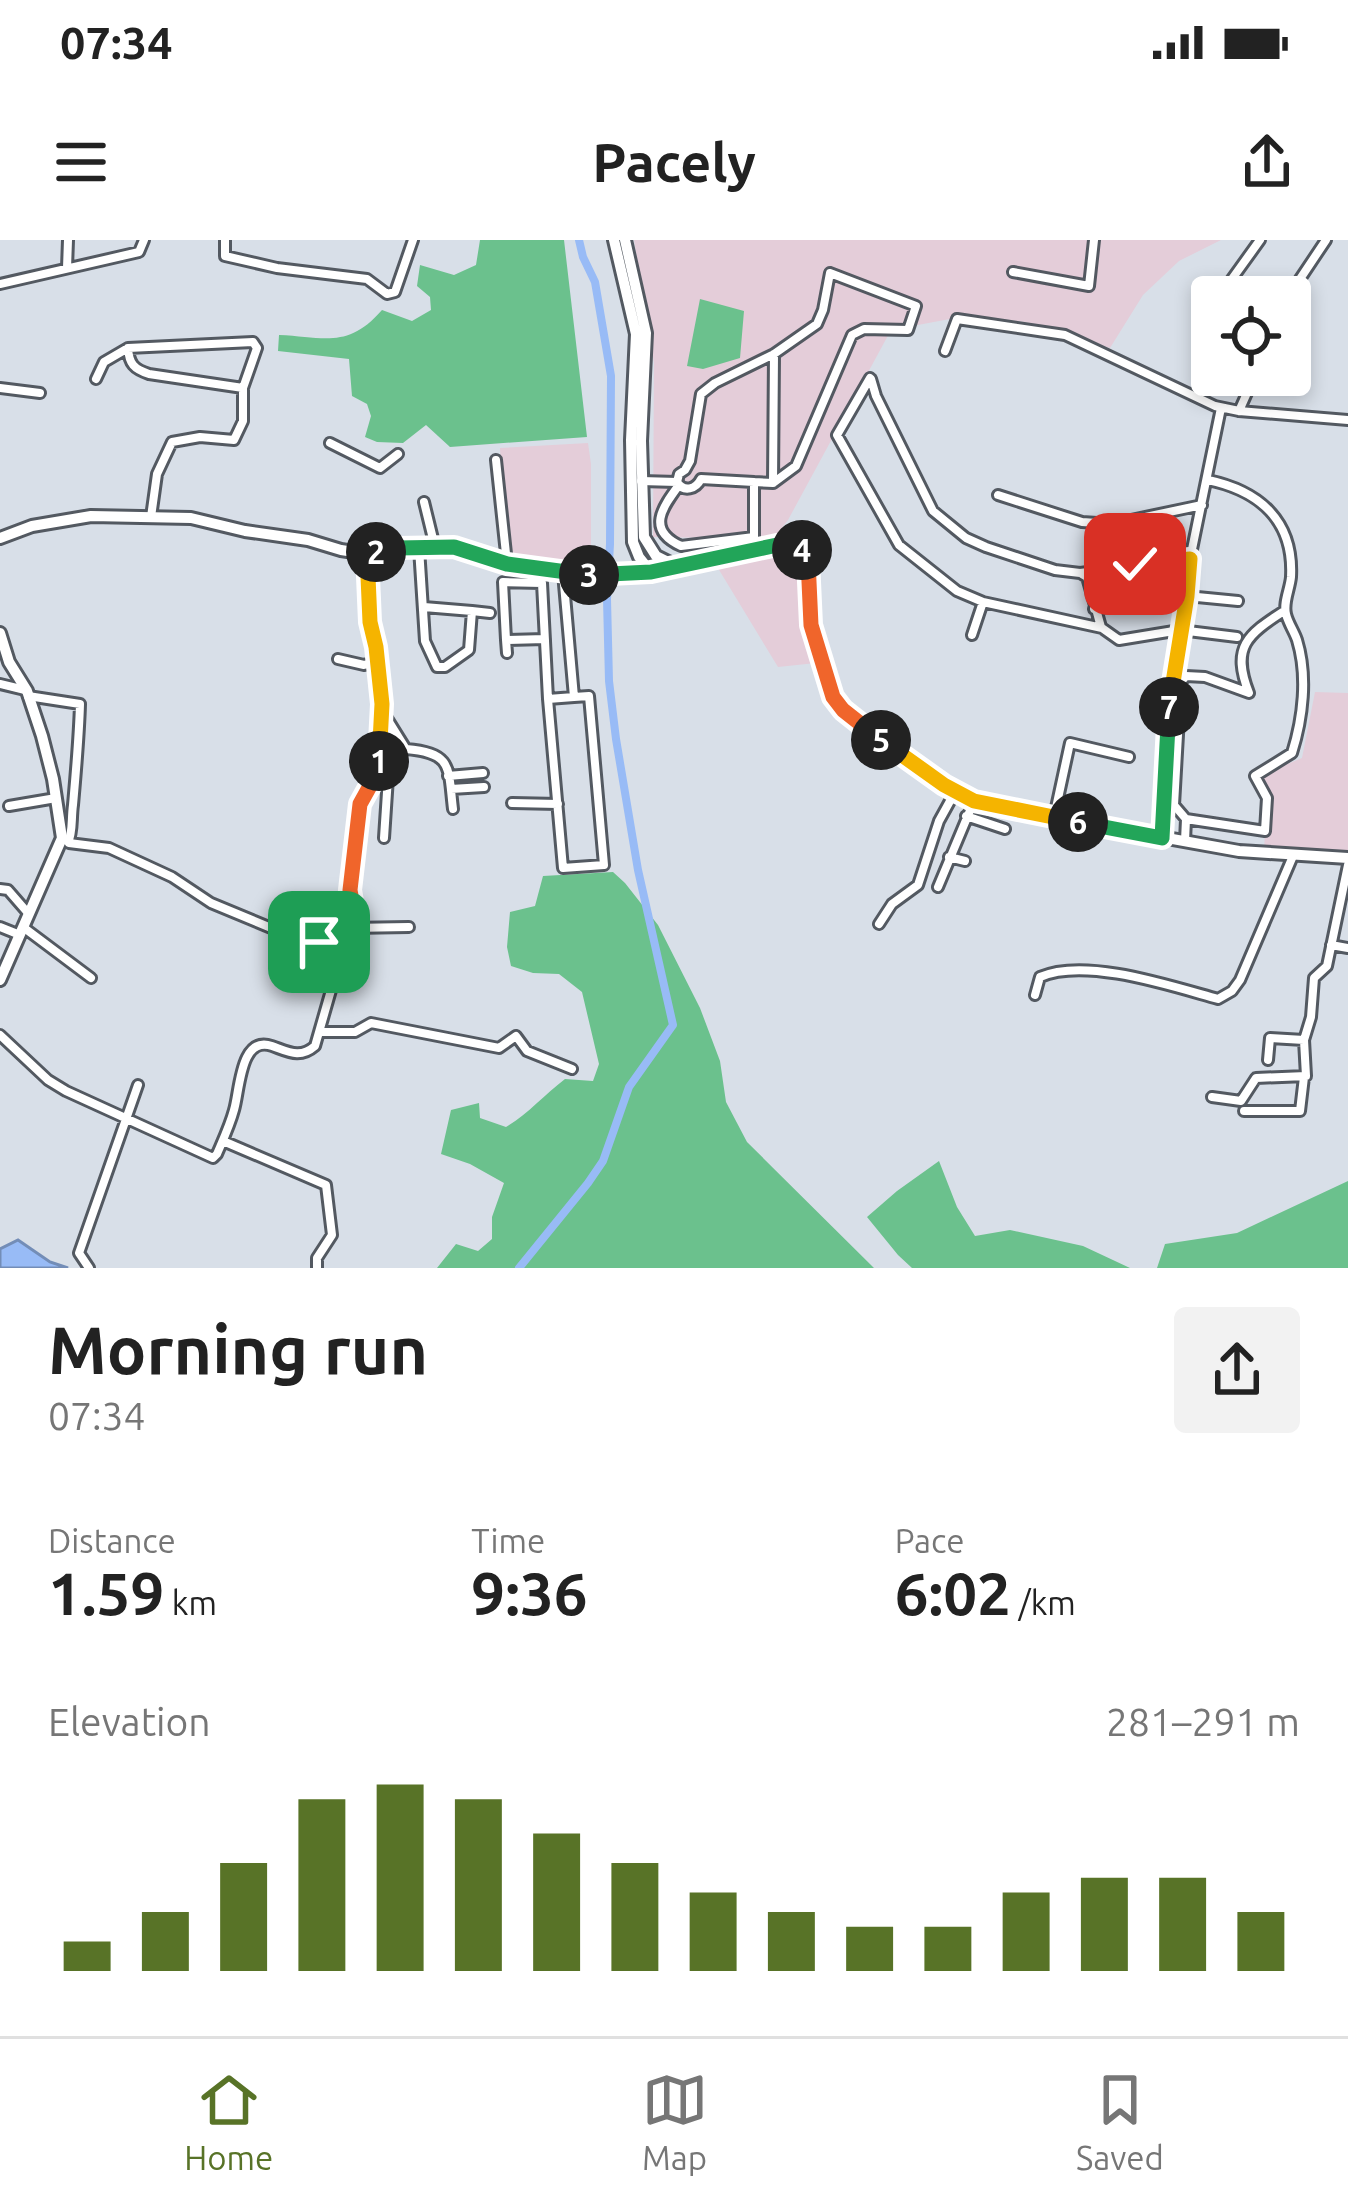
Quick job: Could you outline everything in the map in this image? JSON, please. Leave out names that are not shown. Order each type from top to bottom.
[{"type":"main road","points":[[614,240],[636,334],[644,537],[656,556],[678,567]]},
{"type":"main road","points":[[624,575],[633,542],[631,440],[646,333],[625,240]]},
{"type":"main road","points":[[0,538],[75,518],[190,518],[367,554],[454,547],[507,564],[598,575],[651,572],[772,545],[800,548],[808,560],[812,634],[833,697],[873,734],[955,792],[974,801],[1162,838],[1348,862]]},
{"type":"main road","points":[[633,542],[651,572]]},
{"type":"main road","points":[[0,633],[42,736],[66,841],[0,980]]},
{"type":"street","points":[[67,268],[68,240]]},
{"type":"street","points":[[0,284],[140,252],[144,240]]},
{"type":"street","points":[[225,240],[225,256],[367,279],[387,294],[395,292],[413,240]]},
{"type":"street","points":[[1013,272],[1089,286],[1094,240]]},
{"type":"street","points":[[1235,276],[1260,240]]},
{"type":"street","points":[[1302,276],[1326,240]]},
{"type":"street","points":[[685,470],[701,479],[773,483],[796,466],[852,335],[864,328],[908,329],[916,306],[830,273],[817,324],[701,394],[685,470],[663,506],[659,523],[665,536],[680,546],[754,537],[754,482]]},
{"type":"street","points":[[945,351],[957,319],[1066,335],[1221,408],[1348,419]]},
{"type":"street","points":[[96,379],[104,362],[128,348],[253,342],[257,348],[243,388],[243,421],[234,440],[200,437],[172,442],[157,473],[151,517]]},
{"type":"street","points":[[128,348],[136,370],[243,388]]},
{"type":"street","points":[[773,483],[774,354]]},
{"type":"street","points":[[1190,559],[1080,573],[1055,570],[966,538],[933,511],[870,378],[837,436],[899,544],[957,591],[983,602],[1102,628],[1119,640],[1180,630],[1237,637]]},
{"type":"street","points":[[0,388],[40,394]]},
{"type":"street","points":[[1239,411],[1246,396]]},
{"type":"street","points":[[1162,838],[1170,687],[1221,408]]},
{"type":"street","points":[[330,443],[380,467],[398,454]]},
{"type":"street","points":[[496,460],[507,564]]},
{"type":"street","points":[[640,482],[678,483],[692,489],[701,479]]},
{"type":"street","points":[[1208,480],[1260,500],[1287,533],[1291,577],[1284,611],[1298,643],[1301,724],[1292,753],[1255,776],[1268,798],[1264,853]]},
{"type":"street","points":[[998,495],[1082,522],[1112,524],[1202,506]]},
{"type":"street","points":[[424,502],[435,547]]},
{"type":"street","points":[[419,548],[425,641],[437,667],[445,667],[469,650],[472,611]]},
{"type":"street","points":[[0,1035],[48,1080],[213,1158],[234,1111],[248,1054],[264,1043],[297,1055],[315,1046],[354,913],[351,875],[360,804],[380,758],[382,711],[367,554]]},
{"type":"street","points":[[563,573],[574,697]]},
{"type":"street","points":[[1080,573],[1087,577],[1102,628]]},
{"type":"street","points":[[507,653],[503,582],[542,583],[548,699],[563,868],[604,865],[589,696],[548,699]]},
{"type":"street","points":[[1094,609],[1187,596],[1238,601]]},
{"type":"street","points":[[972,635],[983,602]]},
{"type":"street","points":[[424,608],[490,614]]},
{"type":"street","points":[[1265,831],[1186,819],[1174,805],[1181,682],[1186,676],[1205,677],[1250,694],[1241,674],[1241,651],[1253,631],[1284,611]]},
{"type":"street","points":[[506,640],[544,639]]},
{"type":"street","points":[[338,659],[364,665],[377,661]]},
{"type":"street","points":[[0,684],[80,704],[73,834],[66,841]]},
{"type":"street","points":[[382,711],[406,749]]},
{"type":"street","points":[[1054,817],[1070,743],[1129,757]]},
{"type":"street","points":[[384,838],[389,763],[394,753],[406,749],[442,757],[453,809]]},
{"type":"street","points":[[448,776],[483,773]]},
{"type":"street","points":[[451,789],[484,787]]},
{"type":"street","points":[[879,924],[892,904],[918,885],[939,821],[955,792]]},
{"type":"street","points":[[9,806],[56,799]]},
{"type":"street","points":[[938,887],[974,801]]},
{"type":"street","points":[[512,803],[558,805]]},
{"type":"street","points":[[966,816],[1005,829]]},
{"type":"street","points":[[1185,842],[1186,819]]},
{"type":"street","points":[[66,841],[109,848],[211,903],[288,935],[344,945]]},
{"type":"street","points":[[1035,994],[1040,977],[1058,971],[1123,975],[1217,999],[1227,994],[1240,980],[1293,856]]},
{"type":"street","points":[[949,857],[965,861]]},
{"type":"street","points":[[1244,1111],[1300,1111],[1314,978],[1327,966],[1348,862]]},
{"type":"street","points":[[0,889],[8,890],[29,914]]},
{"type":"street","points":[[0,927],[22,931],[91,978]]},
{"type":"street","points":[[350,928],[410,927]]},
{"type":"street","points":[[1331,945],[1348,948]]},
{"type":"street","points":[[321,1032],[356,1032],[371,1023],[499,1048],[516,1036],[526,1051],[572,1069]]},
{"type":"street","points":[[1268,1060],[1270,1038],[1304,1040]]},
{"type":"street","points":[[1212,1097],[1240,1102],[1256,1078],[1304,1077]]},
{"type":"street","points":[[89,1268],[79,1253],[138,1085]]},
{"type":"street","points":[[223,1141],[326,1185],[332,1235],[316,1268]]},
{"type":"shaded area","points":[[634,240],[1221,240],[1179,261],[1143,295],[1110,348],[1025,322],[966,316],[891,330],[788,520],[773,539],[653,537],[654,363]]},
{"type":"shaded area","points":[[588,443],[591,568],[535,565],[505,557],[500,448]]},
{"type":"shaded area","points":[[783,548],[799,553],[805,565],[804,622],[816,663],[778,667],[707,550]]},
{"type":"shaded area","points":[[1315,692],[1348,693],[1348,853],[1264,850],[1267,798],[1258,776],[1302,758]]},
{"type":"green space","points":[[480,240],[564,240],[587,437],[450,447],[426,425],[403,443],[377,442],[365,437],[371,416],[367,404],[352,396],[349,359],[278,351],[279,335],[347,336],[382,310],[412,321],[431,310],[430,297],[417,286],[420,265],[454,275],[476,265]]},
{"type":"green space","points":[[700,299],[744,311],[740,358],[703,369],[687,366]]},
{"type":"green space","points":[[613,872],[658,925],[700,1008],[720,1061],[726,1102],[747,1142],[874,1268],[437,1268],[456,1244],[478,1251],[492,1239],[492,1217],[504,1183],[441,1154],[451,1110],[479,1103],[480,1118],[506,1127],[565,1079],[593,1081],[599,1064],[582,992],[559,974],[511,966],[507,947],[510,912],[535,906],[543,876]]},
{"type":"green space","points":[[939,1161],[957,1207],[975,1236],[1010,1230],[1083,1246],[1130,1268],[912,1268],[867,1217]]},
{"type":"green space","points":[[1348,1181],[1348,1268],[1157,1268],[1165,1244],[1237,1233]]},
{"type":"water","points":[[18,1240],[68,1268],[0,1268],[0,1249]]},
{"type":"waterway","points":[[519,1268],[603,1161],[629,1087],[673,1025],[638,870],[609,681],[611,376],[595,282],[579,240]]},
{"type":"route","points":[[319,942],[344,945],[352,923],[351,875],[360,804],[380,758],[382,704],[370,622],[367,554],[454,547],[507,564],[563,573],[622,575],[704,563],[772,545],[800,548],[808,560],[812,634],[833,697],[843,710],[944,785],[974,801],[1162,838],[1170,687],[1190,559],[1135,564]]}]
